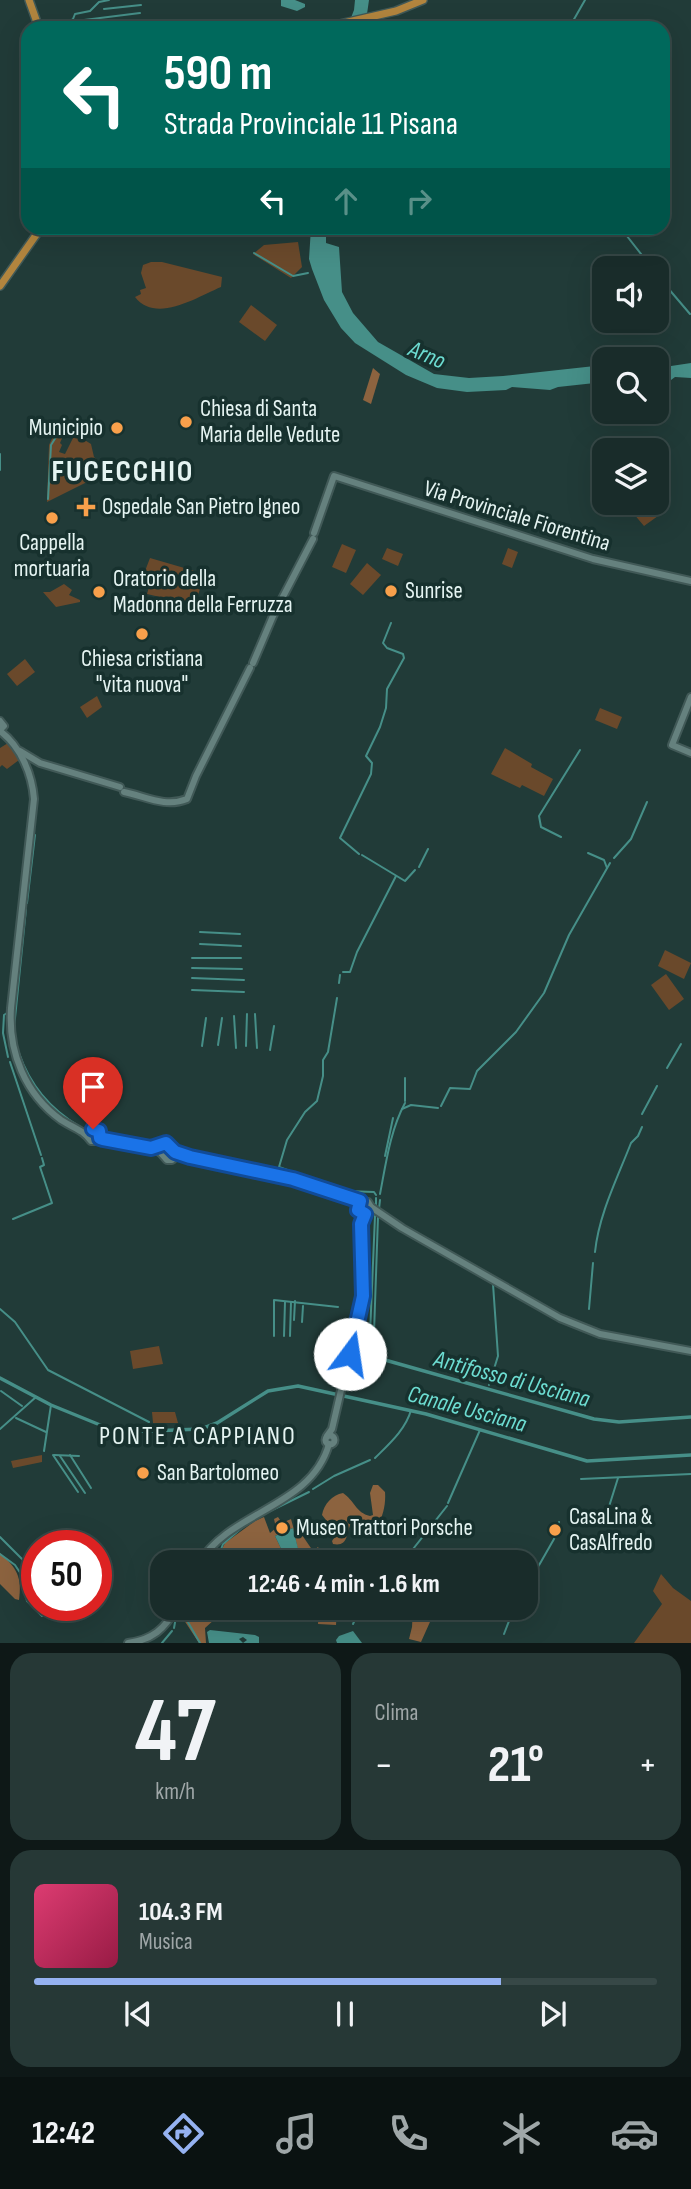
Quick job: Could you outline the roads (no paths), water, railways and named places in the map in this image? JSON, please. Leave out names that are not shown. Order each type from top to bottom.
[{"type":"main road","points":[[29,0],[36,21]]},
{"type":"main road","points":[[353,21],[397,11],[423,0]]},
{"type":"main road","points":[[0,286],[36,235]]},
{"type":"main road","name":"Via Provinciale Fiorentina","points":[[36,764],[153,801],[183,801],[189,796],[196,776],[314,536],[334,476],[593,559],[691,581]]},
{"type":"main road","points":[[691,697],[672,744],[691,753]]},
{"type":"main road","points":[[2,729],[27,767],[31,777],[34,806],[11,1008],[12,1043],[22,1071],[35,1094],[62,1120],[88,1133],[93,1142],[100,1138],[160,1149],[166,1143],[175,1154],[293,1179],[346,1198],[364,1209],[380,1214],[554,1314],[602,1333],[691,1351]]},
{"type":"main road","points":[[12,743],[36,764]]},
{"type":"main road","points":[[27,767],[36,764]]},
{"type":"main road","points":[[31,777],[36,764]]},
{"type":"main road","points":[[160,1149],[167,1160],[175,1154]]},
{"type":"main road","points":[[208,1550],[226,1533],[304,1485],[317,1471],[329,1444],[325,1440],[331,1434],[363,1296],[361,1224],[364,1209]]},
{"type":"main road","points":[[128,1643],[156,1634],[169,1620]]},
{"type":"water","points":[[281,0],[295,0],[305,4],[305,7],[297,11],[281,6]]},
{"type":"water","points":[[355,0],[369,0],[366,21],[350,21]]},
{"type":"water","name":"Arno","points":[[311,235],[326,235],[326,243],[339,247],[342,292],[353,313],[378,342],[434,374],[469,378],[592,366],[592,383],[550,390],[512,387],[506,390],[467,392],[437,388],[406,375],[355,343],[341,328],[324,300],[309,259]]},
{"type":"water","points":[[691,363],[691,378],[675,377],[669,380],[671,366]]},
{"type":"water","points":[[293,1528],[298,1550],[282,1550],[275,1536]]},
{"type":"water","points":[[210,1630],[255,1635],[259,1637],[259,1643],[243,1643],[209,1643],[207,1632]]},
{"type":"water","points":[[353,1631],[362,1643],[337,1643],[339,1636]]},
{"type":"waterway","points":[[70,21],[75,14],[90,11],[99,2],[109,0]]},
{"type":"waterway","points":[[573,21],[585,0]]},
{"type":"waterway","points":[[104,9],[141,5]]},
{"type":"waterway","points":[[76,21],[140,13]]},
{"type":"waterway","points":[[626,235],[643,256]]},
{"type":"waterway","points":[[254,253],[293,276],[308,273]]},
{"type":"waterway","points":[[669,289],[690,314]]},
{"type":"waterway","points":[[48,499],[51,445],[61,429]]},
{"type":"waterway","points":[[0,454],[0,470]]},
{"type":"waterway","points":[[359,854],[340,838],[371,774],[372,763],[366,756],[386,708],[387,689],[404,658],[403,654],[387,648],[383,643],[391,623]]},
{"type":"waterway","points":[[561,837],[541,827],[539,816],[580,750]]},
{"type":"waterway","points":[[614,858],[631,839],[647,802]]},
{"type":"waterway","points":[[27,903],[35,835]]},
{"type":"waterway","points":[[419,867],[428,849]]},
{"type":"waterway","points":[[588,853],[604,860],[607,868]]},
{"type":"waterway","points":[[362,855],[405,881],[415,870]]},
{"type":"waterway","points":[[441,1106],[450,1088],[470,1089],[477,1071],[516,1032],[544,993],[569,935],[610,863]]},
{"type":"waterway","points":[[343,972],[350,972],[357,952],[396,876]]},
{"type":"waterway","points":[[14,1028],[26,909]]},
{"type":"waterway","points":[[200,932],[240,934]]},
{"type":"waterway","points":[[200,944],[241,946]]},
{"type":"waterway","points":[[192,958],[241,958]]},
{"type":"waterway","points":[[192,968],[242,969]]},
{"type":"waterway","points":[[339,983],[340,975]]},
{"type":"waterway","points":[[192,978],[244,980]]},
{"type":"waterway","points":[[192,990],[244,992]]},
{"type":"waterway","points":[[337,998],[317,1101],[305,1112],[287,1140],[279,1167],[346,1191],[374,1192],[376,1195]]},
{"type":"waterway","points":[[7,1013],[4,1015],[3,1033],[8,1057]]},
{"type":"waterway","points":[[246,1046],[247,1014]]},
{"type":"waterway","points":[[255,1014],[257,1048]]},
{"type":"waterway","points":[[234,1016],[236,1048]]},
{"type":"waterway","points":[[202,1046],[206,1018]]},
{"type":"waterway","points":[[218,1045],[222,1018]]},
{"type":"waterway","points":[[270,1050],[274,1026]]},
{"type":"waterway","points":[[15,1038],[18,1051]]},
{"type":"waterway","points":[[667,1068],[681,1044]]},
{"type":"waterway","points":[[19,1053],[29,1076],[42,1095],[59,1112],[79,1126]]},
{"type":"waterway","points":[[10,1062],[41,1155]]},
{"type":"waterway","points":[[405,1078],[405,1101]]},
{"type":"waterway","points":[[642,1114],[657,1086]]},
{"type":"waterway","points":[[380,1194],[392,1136],[405,1103]]},
{"type":"waterway","points":[[402,1109],[411,1105],[438,1108]]},
{"type":"waterway","points":[[385,1156],[393,1118]]},
{"type":"waterway","points":[[595,1252],[609,1197],[631,1143],[642,1127]]},
{"type":"waterway","points":[[121,1139],[130,1141]]},
{"type":"waterway","points":[[133,1142],[144,1143]]},
{"type":"waterway","points":[[13,1219],[52,1203],[40,1167],[44,1165],[42,1158]]},
{"type":"waterway","points":[[376,1198],[376,1207]]},
{"type":"waterway","points":[[379,1209],[380,1200]]},
{"type":"waterway","points":[[352,1357],[369,1358],[375,1216]]},
{"type":"waterway","points":[[374,1333],[378,1217]]},
{"type":"waterway","points":[[589,1309],[593,1263]]},
{"type":"waterway","points":[[489,1385],[498,1356],[493,1284]]},
{"type":"waterway","points":[[274,1336],[274,1300],[338,1307]]},
{"type":"waterway","points":[[294,1320],[295,1301]]},
{"type":"waterway","points":[[284,1336],[285,1302]]},
{"type":"waterway","points":[[290,1336],[291,1302]]},
{"type":"waterway","points":[[302,1322],[303,1306]]},
{"type":"waterway","points":[[0,1309],[15,1322],[48,1370],[149,1422]]},
{"type":"waterway","points":[[372,1359],[373,1337]]},
{"type":"waterway","points":[[317,1354],[347,1357]]},
{"type":"waterway","name":"Antifosso di Usciana","points":[[369,1358],[385,1360],[594,1419],[619,1422],[691,1417]]},
{"type":"waterway","name":"Canale Usciana","points":[[0,1378],[51,1405],[124,1432],[201,1429],[217,1423],[268,1391],[298,1386],[426,1414],[587,1461],[691,1455]]},
{"type":"waterway","points":[[1,1391],[22,1406]]},
{"type":"waterway","points":[[0,1429],[36,1397]]},
{"type":"waterway","points":[[44,1451],[51,1405]]},
{"type":"waterway","points":[[375,1458],[401,1430],[411,1410]]},
{"type":"waterway","points":[[16,1418],[46,1432]]},
{"type":"waterway","points":[[448,1503],[480,1430]]},
{"type":"waterway","points":[[53,1455],[78,1492]]},
{"type":"waterway","points":[[54,1455],[79,1456]]},
{"type":"waterway","points":[[70,1455],[91,1488]]},
{"type":"waterway","points":[[60,1456],[85,1493]]},
{"type":"waterway","points":[[313,1489],[370,1460]]},
{"type":"waterway","points":[[581,1479],[691,1474]]},
{"type":"waterway","points":[[607,1513],[618,1478]]},
{"type":"waterway","points":[[260,1516],[309,1492]]},
{"type":"waterway","points":[[412,1550],[447,1506]]},
{"type":"waterway","points":[[538,1567],[554,1539],[559,1522]]},
{"type":"waterway","points":[[221,1550],[223,1544],[244,1526]]},
{"type":"waterway","points":[[0,1537],[21,1558]]},
{"type":"waterway","points":[[0,1554],[15,1565],[21,1574]]},
{"type":"waterway","points":[[174,1628],[175,1620]]},
{"type":"waterway","points":[[187,1620],[200,1643]]},
{"type":"waterway","points":[[353,1624],[355,1620]]},
{"type":"waterway","points":[[504,1634],[509,1620]]},
{"type":"waterway","points":[[162,1643],[172,1631]]},
{"type":"place","name":"Chiesa di Santa Maria delle Vedute","points":[[186,422]]},
{"type":"place","name":"Municipio","points":[[117,428]]},
{"type":"place","name":"Ospedale San Pietro Igneo","points":[[86,507]]},
{"type":"place","name":"Cappella mortuaria","points":[[52,518]]},
{"type":"place","name":"Sunrise","points":[[391,591]]},
{"type":"place","name":"Oratorio della Madonna della Ferruzza","points":[[99,592]]},
{"type":"place","name":"Chiesa cristiana \"vita nuova\"","points":[[142,634]]},
{"type":"place","name":"San Bartolomeo","points":[[143,1473]]},
{"type":"place","name":"Museo Trattori Porsche","points":[[282,1528]]},
{"type":"place","name":"CasaLina & CasAlfredo","points":[[555,1530]]},
{"type":"district","name":"FUCECCHIO","points":[[123,472]]},
{"type":"district","name":"PONTE A CAPPIANO","points":[[198,1436]]}]
